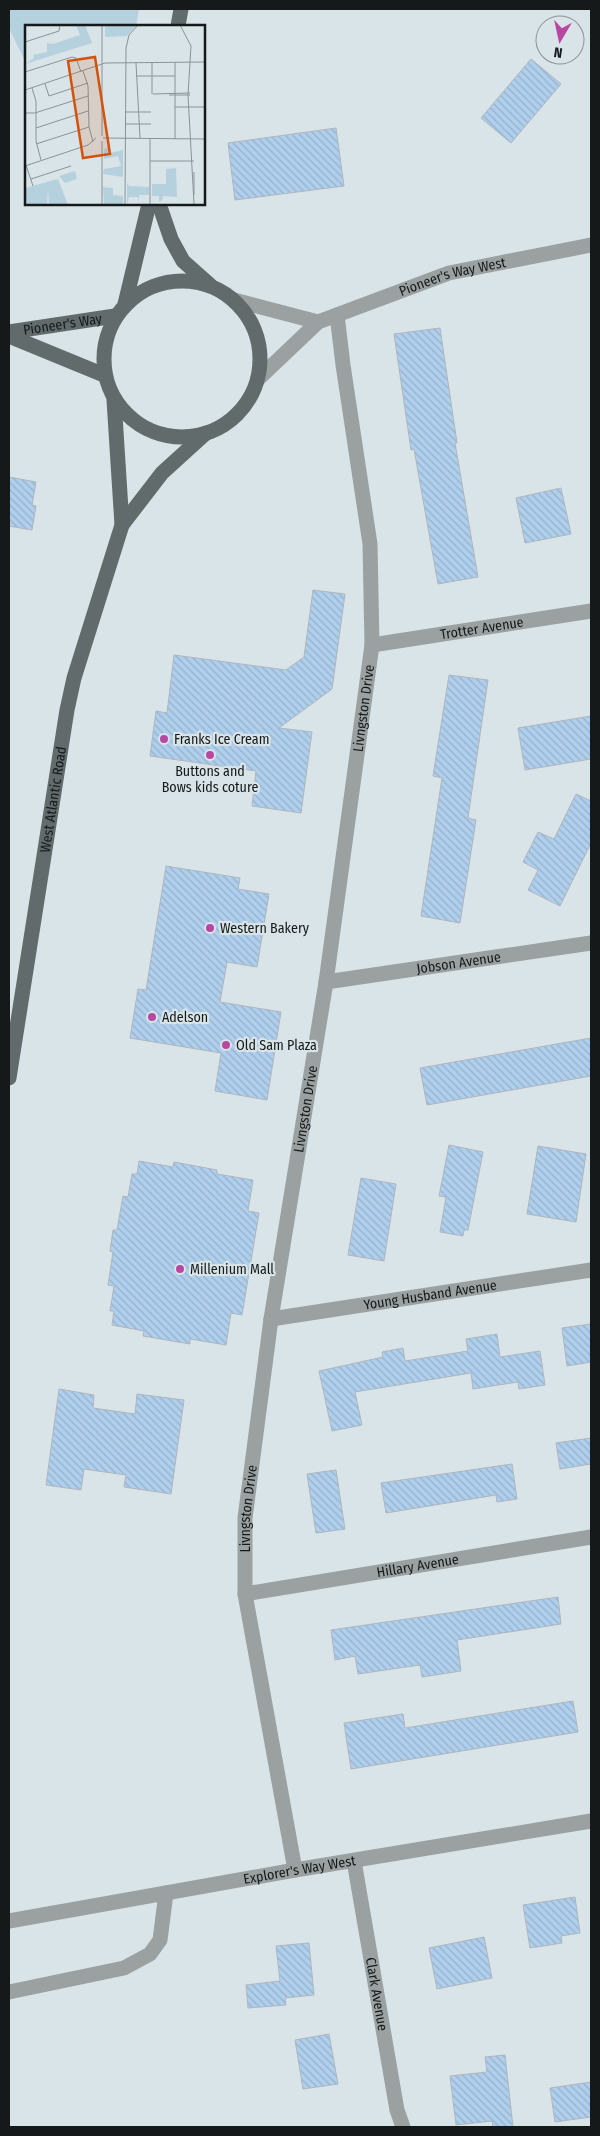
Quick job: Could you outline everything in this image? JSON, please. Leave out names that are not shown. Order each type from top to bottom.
[{"type":"main road","points":[[178,25],[181,9]]},
{"type":"main road","points":[[125,304],[149,205]]},
{"type":"main road","points":[[159,205],[171,240],[183,261],[210,285],[234,300],[252,323],[260,350],[258,379],[247,403],[229,422],[206,434],[180,438],[154,433],[131,419],[114,400],[104,375],[104,344],[115,316],[125,304],[150,287],[180,280],[210,285]]},
{"type":"main road","name":"Pioneer's Way","points":[[9,332],[115,316]]},
{"type":"main road","name":"Pioneer's Way","points":[[9,336],[104,375]]},
{"type":"main road","name":"West Atlantic Road","points":[[114,400],[122,525]]},
{"type":"main road","name":"West Atlantic Road","points":[[9,1078],[67,710],[74,678],[122,525],[162,473],[206,434]]},
{"type":"street","name":"Pioneer's Way West","points":[[258,379],[318,322],[449,273],[591,246]]},
{"type":"street","points":[[234,300],[318,322]]},
{"type":"street","name":"Livngston Drive","points":[[294,1870],[245,1594],[245,1518],[271,1319],[326,982],[372,644],[370,544],[337,315]]},
{"type":"street","name":"Trotter Avenue","points":[[372,644],[591,611]]},
{"type":"street","name":"Jobson Avenue","points":[[326,982],[591,943]]},
{"type":"street","name":"Young Husband Avenue","points":[[271,1319],[591,1270]]},
{"type":"street","name":"Hillary Avenue","points":[[245,1594],[591,1537]]},
{"type":"street","name":"Explorer's Way West","points":[[9,1921],[294,1870],[591,1821]]},
{"type":"street","name":"Clark Avenue","points":[[354,1861],[397,2110],[403,2127]]},
{"type":"street","points":[[9,1992],[124,1968],[150,1954],[160,1940],[166,1893]]},
{"type":"shaded area","points":[[9,9],[139,9],[136,25],[25,25],[25,61],[9,28]]},
{"type":"building","points":[[531,59],[535,65],[538,65],[561,84],[511,143],[481,118]]},
{"type":"building","points":[[336,128],[344,186],[235,200],[228,143]]},
{"type":"building","points":[[440,328],[457,443],[455,443],[478,577],[438,584],[414,449],[411,450],[394,334]]},
{"type":"building","points":[[9,477],[36,482],[32,505],[36,506],[32,530],[9,526]]},
{"type":"building","points":[[561,488],[571,534],[525,543],[516,498]]},
{"type":"building","points":[[313,590],[345,594],[332,689],[279,728],[312,732],[301,813],[252,806],[256,771],[150,756],[156,711],[167,713],[174,655],[286,670],[304,657]]},
{"type":"building","points":[[449,675],[488,680],[468,818],[476,820],[460,923],[421,916],[442,778],[433,776]]},
{"type":"building","points":[[591,716],[591,759],[525,770],[518,728]]},
{"type":"building","points":[[576,794],[591,801],[591,843],[560,906],[528,890],[538,870],[523,862],[538,832],[554,839]]},
{"type":"building","points":[[166,866],[240,878],[238,889],[269,894],[257,967],[227,962],[220,1002],[281,1012],[267,1100],[215,1091],[221,1053],[130,1038],[138,989],[146,990]]},
{"type":"building","points":[[591,1038],[591,1076],[427,1105],[420,1068]]},
{"type":"building","points":[[449,1145],[483,1152],[468,1230],[464,1230],[463,1236],[440,1232],[446,1197],[439,1196]]},
{"type":"building","points":[[538,1146],[586,1154],[576,1222],[527,1214]]},
{"type":"building","name":"Millenium Mall","points":[[139,1161],[173,1167],[174,1162],[217,1170],[217,1174],[253,1180],[248,1211],[259,1213],[242,1315],[231,1313],[226,1345],[190,1339],[190,1344],[143,1336],[144,1331],[112,1325],[114,1311],[110,1311],[114,1286],[108,1285],[113,1252],[110,1251],[113,1230],[117,1230],[123,1196],[128,1197],[132,1174],[137,1174]]},
{"type":"building","points":[[361,1178],[396,1184],[384,1261],[348,1255]]},
{"type":"building","points":[[591,1324],[591,1362],[567,1366],[562,1328]]},
{"type":"building","points":[[497,1334],[500,1357],[540,1351],[545,1385],[519,1389],[518,1382],[473,1389],[471,1373],[355,1392],[362,1425],[332,1431],[319,1371],[383,1357],[382,1352],[403,1348],[405,1361],[468,1351],[466,1339]]},
{"type":"building","points":[[59,1389],[94,1395],[93,1408],[135,1414],[137,1394],[184,1400],[171,1494],[124,1487],[126,1475],[84,1469],[81,1490],[46,1485]]},
{"type":"building","points":[[591,1438],[591,1464],[560,1469],[556,1443]]},
{"type":"building","points":[[512,1464],[517,1499],[497,1502],[496,1495],[386,1513],[381,1483]]},
{"type":"building","points":[[336,1470],[345,1529],[316,1533],[307,1474]]},
{"type":"building","points":[[558,1597],[561,1624],[457,1640],[461,1671],[422,1677],[420,1665],[358,1674],[355,1656],[335,1660],[331,1630]]},
{"type":"building","points":[[573,1701],[578,1732],[351,1769],[344,1723],[403,1714],[405,1728]]},
{"type":"building","points":[[575,1897],[580,1933],[561,1936],[562,1943],[530,1948],[523,1905]]},
{"type":"building","points":[[484,1937],[492,1978],[437,1989],[429,1948]]},
{"type":"building","points":[[309,1943],[314,1995],[285,1998],[286,2005],[248,2008],[246,1985],[280,1981],[276,1946]]},
{"type":"building","points":[[329,2034],[338,2084],[303,2089],[295,2040]]},
{"type":"building","points":[[505,2055],[513,2127],[493,2127],[492,2121],[456,2125],[450,2076],[487,2072],[485,2057]]},
{"type":"building","points":[[591,2082],[591,2117],[555,2122],[550,2088]]},
{"type":"place","name":"Franks Ice Cream","points":[[164,739]]},
{"type":"place","name":"Buttons and Bows kids coture","points":[[210,755]]},
{"type":"place","name":"Western Bakery","points":[[210,928]]},
{"type":"place","name":"Adelson","points":[[152,1017]]},
{"type":"place","name":"Old Sam Plaza","points":[[226,1045]]},
{"type":"place","name":"Millenium Mall","points":[[180,1269]]}]
